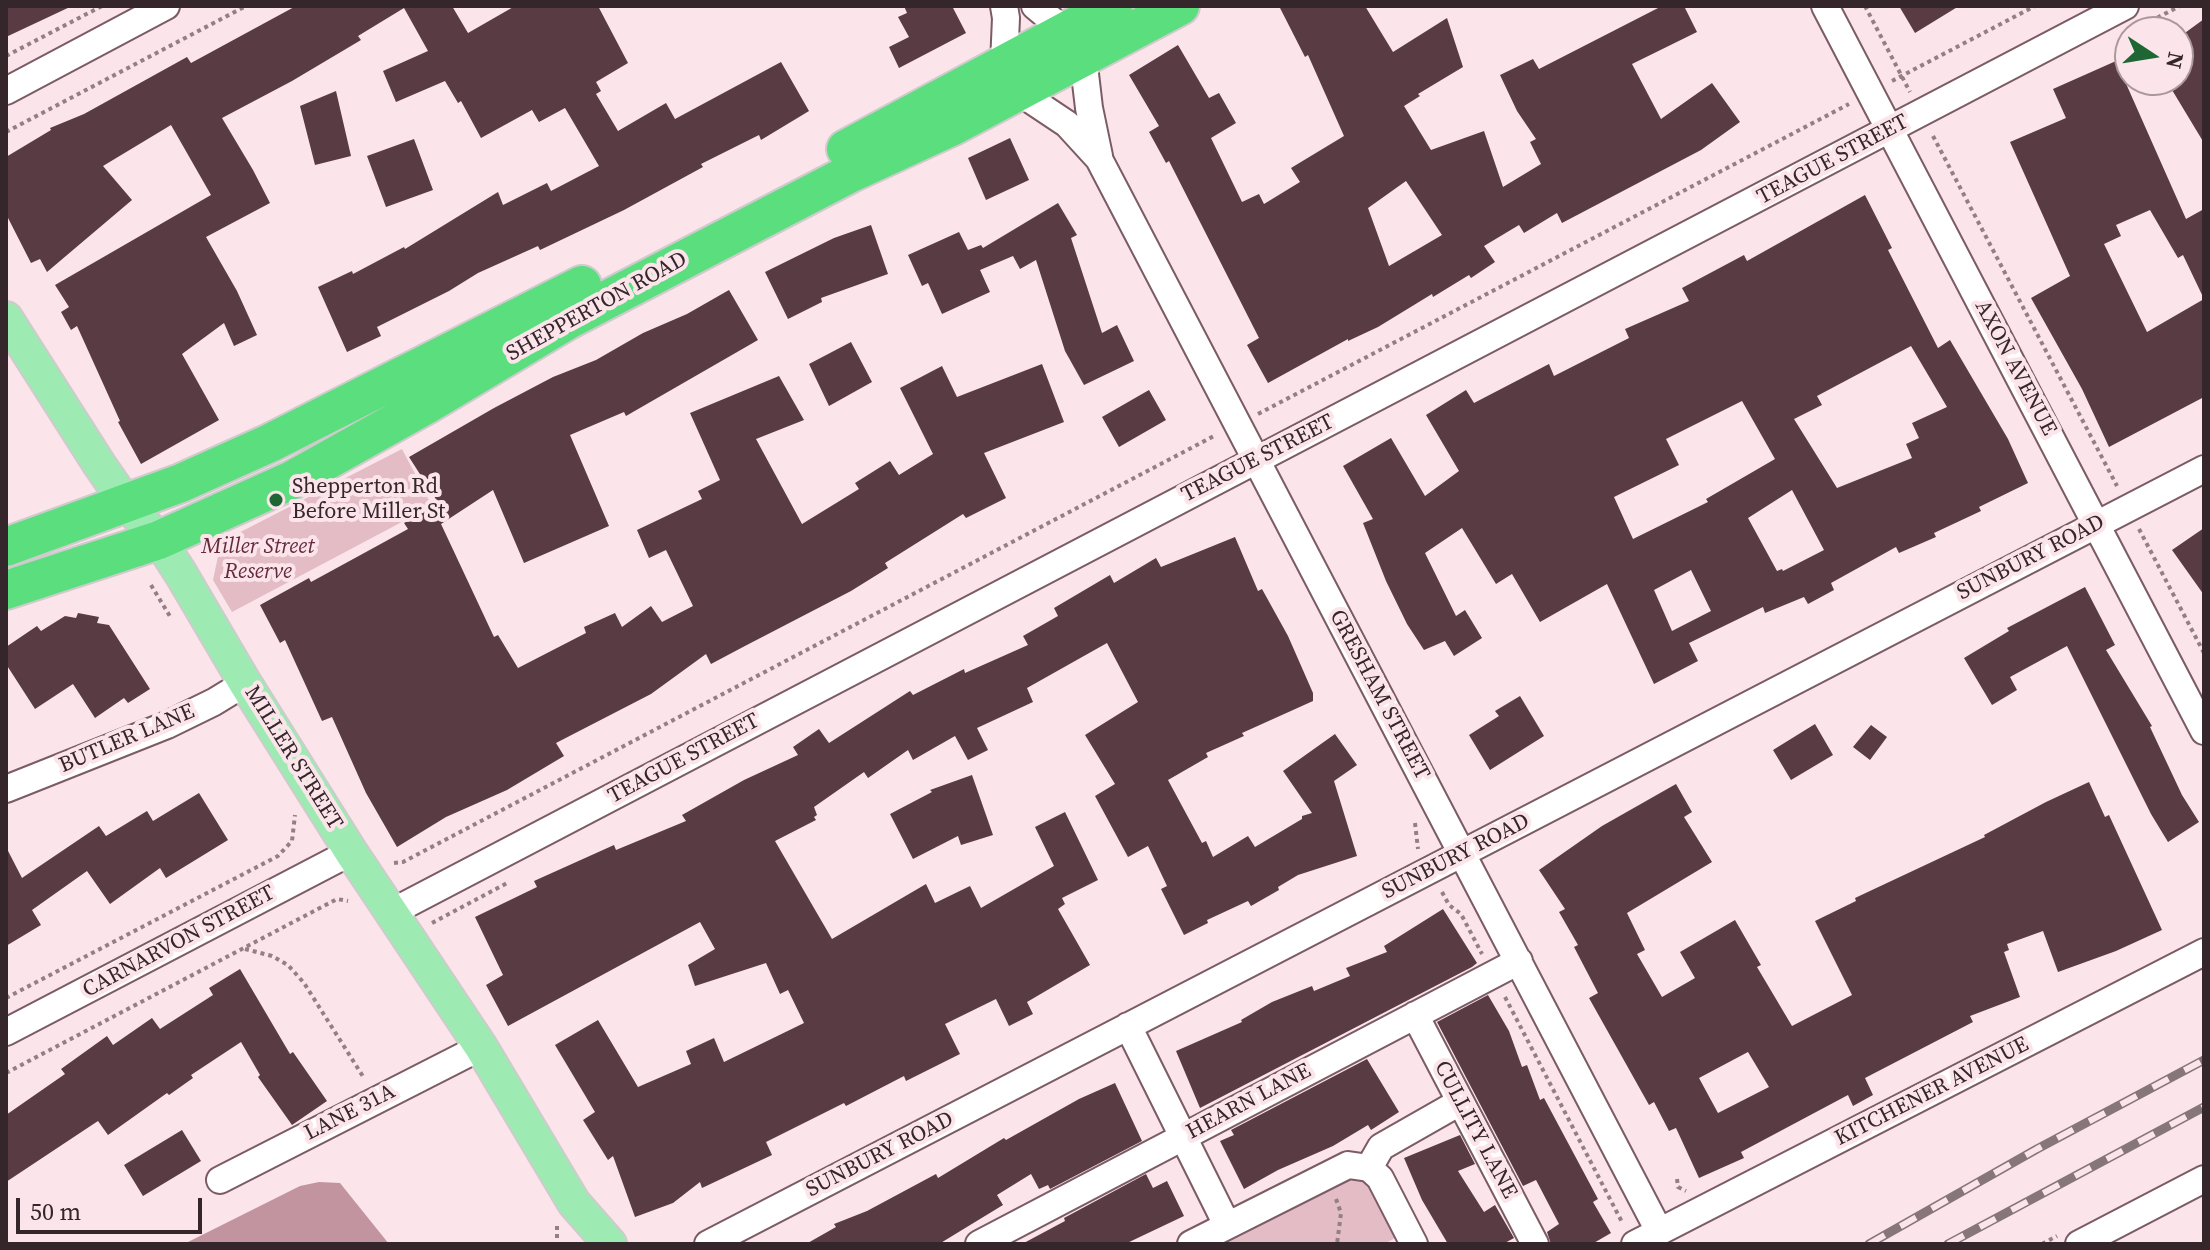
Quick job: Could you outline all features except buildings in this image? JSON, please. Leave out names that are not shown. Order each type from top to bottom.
[{"type":"highway","name":"SHEPPERTON ROAD","points":[[1074,44],[1113,6]]},
{"type":"highway","name":"SHEPPERTON ROAD","points":[[6,547],[181,483],[337,410],[941,100],[1011,78],[1074,44],[1180,6]]},
{"type":"highway","name":"SHEPPERTON ROAD","points":[[6,590],[159,540],[292,480],[582,313],[838,179],[953,126],[1011,78]]},
{"type":"main road","name":"MILLER STREET","points":[[6,318],[126,503],[159,540],[351,852],[481,1047],[563,1208],[585,1244]]},
{"type":"main road","name":"MILLER STREET","points":[[563,1208],[610,1244]]},
{"type":"street","points":[[6,91],[166,6]]},
{"type":"street","points":[[1004,6],[1011,78]]},
{"type":"street","points":[[1035,6],[1074,44]]},
{"type":"street","name":"AXON AVENUE","points":[[1825,6],[2204,731]]},
{"type":"street","name":"TEAGUE STREET","points":[[392,912],[2125,6]]},
{"type":"street","name":"GRESHAM STREET","points":[[1074,44],[1099,159]]},
{"type":"street","name":"GRESHAM STREET","points":[[1011,78],[1067,124],[1099,159],[1659,1231]]},
{"type":"street","name":"SUNBURY ROAD","points":[[708,1244],[2204,469]]},
{"type":"street","name":"BUTLER LANE","points":[[6,789],[167,725],[245,683]]},
{"type":"street","name":"CARNARVON STREET","points":[[6,1032],[351,852]]},
{"type":"street","name":"KITCHENER AVENUE","points":[[1630,1235],[1659,1231],[2204,952]]},
{"type":"street","name":"HEARN LANE","points":[[979,1244],[1519,961]]},
{"type":"street","name":"CULLITY LANE","points":[[1415,1015],[1535,1244]]},
{"type":"street","points":[[1128,1026],[1227,1225]]},
{"type":"street","name":"LANE 31A","points":[[220,1180],[481,1047]]},
{"type":"street","points":[[1369,1168],[1381,1147],[1460,1102]]},
{"type":"street","points":[[1191,1244],[1348,1165],[1369,1168],[1380,1178],[1414,1244]]},
{"type":"street","points":[[2079,1244],[2204,1179]]},
{"type":"path","points":[[6,56],[102,6]]},
{"type":"path","points":[[6,132],[246,6]]},
{"type":"path","points":[[1865,6],[2204,653]]},
{"type":"path","points":[[2161,16],[2180,6]]},
{"type":"path","points":[[151,585],[174,623]]},
{"type":"path","points":[[1409,813],[1417,827],[1417,847],[1449,905],[1461,914],[1630,1235]]},
{"type":"path","points":[[6,998],[278,856],[292,841],[295,815]]},
{"type":"path","points":[[6,1073],[337,899],[355,902]]},
{"type":"path","points":[[242,948],[272,956],[288,965],[304,983],[364,1079],[369,1104]]},
{"type":"path","points":[[1327,1175],[1341,1213],[1337,1244]]},
{"type":"path","points":[[557,1244],[557,1226],[563,1208]]},
{"type":"green space","name":"Miller Street Reserve","points":[[402,449],[432,506],[232,612],[213,580],[221,542]]},
{"type":"green space","points":[[1348,1177],[1360,1179],[1369,1185],[1397,1237],[1384,1244],[1220,1244]]},
{"type":"shaded area","points":[[319,1182],[340,1183],[389,1244],[184,1244],[300,1186]]},
{"type":"railway","points":[[1869,1244],[2204,1060]]},
{"type":"railway","points":[[1948,1244],[2204,1107]]},
{"type":"place","name":"Shepperton Rd Before Miller St","points":[[276,500]]}]
